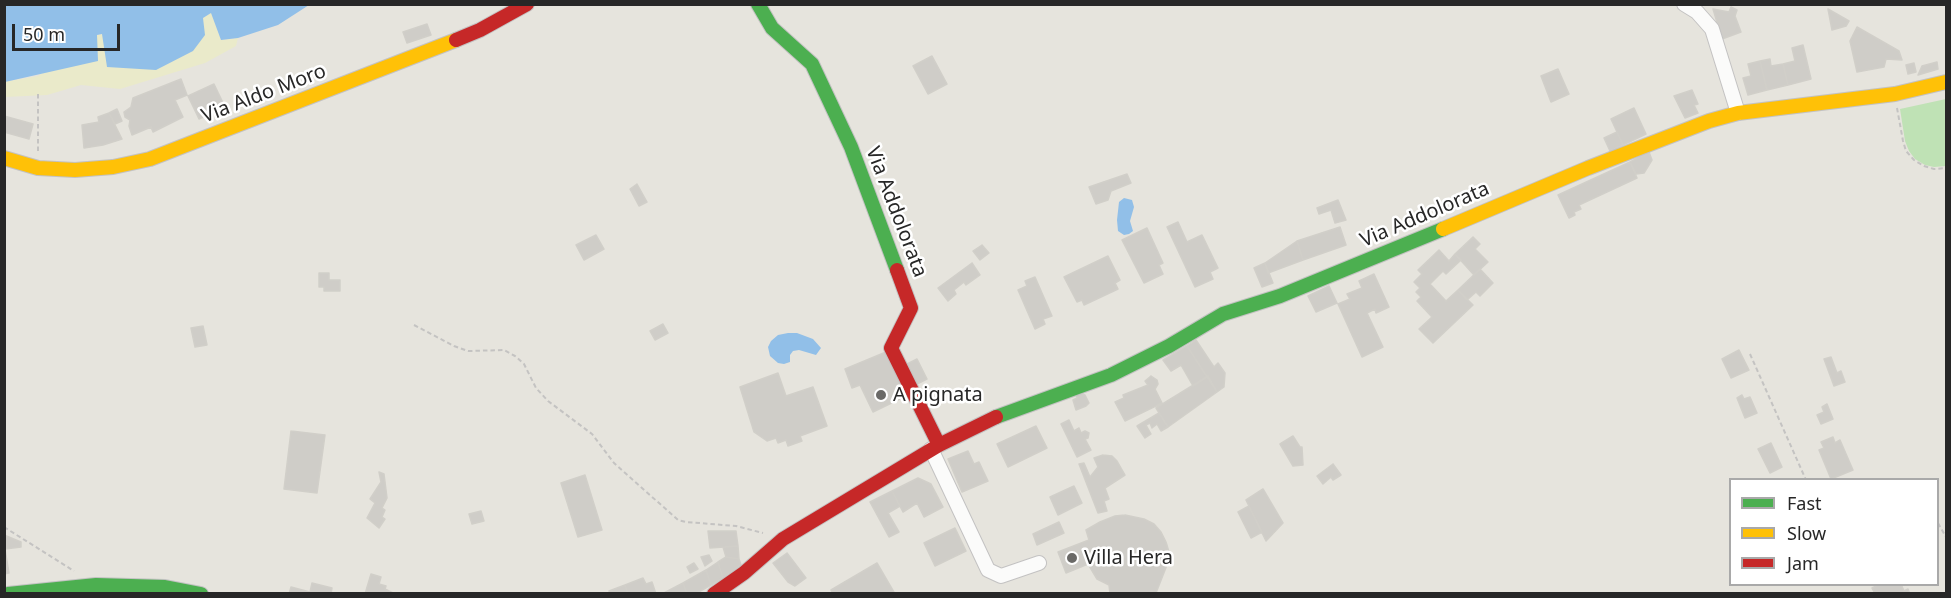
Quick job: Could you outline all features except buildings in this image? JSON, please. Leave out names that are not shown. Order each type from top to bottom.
[{"type":"street","name":"Via Aldo Moro","points":[[4,158],[38,168],[75,170],[113,167],[150,159],[410,59],[480,30],[526,4]]},
{"type":"street","name":"Via Addolorata","points":[[758,4],[772,28],[812,64],[851,147],[911,308],[891,348],[988,570],[1000,576],[1039,563]]},
{"type":"street","points":[[1684,4],[1697,12],[1712,29],[1738,113]]},
{"type":"street","name":"Via Addolorata","points":[[714,594],[744,573],[783,539],[935,447],[999,415],[1111,375],[1169,346],[1223,314],[1280,296],[1588,168],[1709,121],[1738,113],[1895,94],[1947,82]]},
{"type":"street","points":[[8,594],[96,585],[165,587],[201,594]]},
{"type":"path","points":[[38,92],[38,168]]},
{"type":"path","points":[[1895,94],[1906,151],[1924,166],[1934,169],[1947,168]]},
{"type":"path","points":[[414,325],[468,351],[504,350],[515,356],[524,364],[536,388],[548,401],[592,434],[614,463],[678,520],[736,526],[783,539]]},
{"type":"path","points":[[1750,354],[1805,478]]},
{"type":"path","points":[[4,527],[96,585]]},
{"type":"shaded area","points":[[1946,99],[1946,166],[1925,165],[1915,159],[1909,151],[1905,141],[1900,109]]},
{"type":"sand","points":[[211,12],[221,40],[238,38],[236,46],[205,63],[120,89],[81,85],[47,95],[5,97],[4,82],[38,76],[97,35],[203,18]]},
{"type":"water","points":[[5,4],[309,5],[278,25],[238,38],[221,40],[211,13],[203,18],[205,35],[193,51],[156,70],[107,67],[102,34],[97,35],[98,61],[5,82]]},
{"type":"water","points":[[1124,198],[1132,200],[1134,207],[1130,221],[1133,231],[1124,235],[1118,231],[1117,220],[1119,202]]},
{"type":"water","points":[[797,333],[813,339],[821,348],[816,355],[799,350],[793,351],[790,355],[790,362],[778,363],[770,356],[768,347],[778,335]]},
{"type":"traffic: fast","points":[[758,4],[772,28],[812,64],[851,147],[897,270]]},
{"type":"traffic: fast","points":[[996,417],[1111,375],[1169,346],[1223,314],[1280,296],[1443,229]]},
{"type":"traffic: fast","points":[[8,594],[96,585],[165,587],[201,594]]},
{"type":"traffic: slow","points":[[4,158],[38,168],[75,170],[113,167],[150,159],[456,40]]},
{"type":"traffic: slow","points":[[1443,229],[1588,168],[1709,121],[1738,113],[1895,94],[1946,82]]},
{"type":"traffic: jam","points":[[456,40],[480,30],[527,4]]},
{"type":"traffic: jam","points":[[897,270],[911,308],[891,348],[939,445]]},
{"type":"traffic: jam","points":[[714,594],[744,573],[783,539],[939,445],[996,417]]},
{"type":"place","name":"A pignata","points":[[881,395]]},
{"type":"place","name":"Villa Hera","points":[[1072,558]]}]
